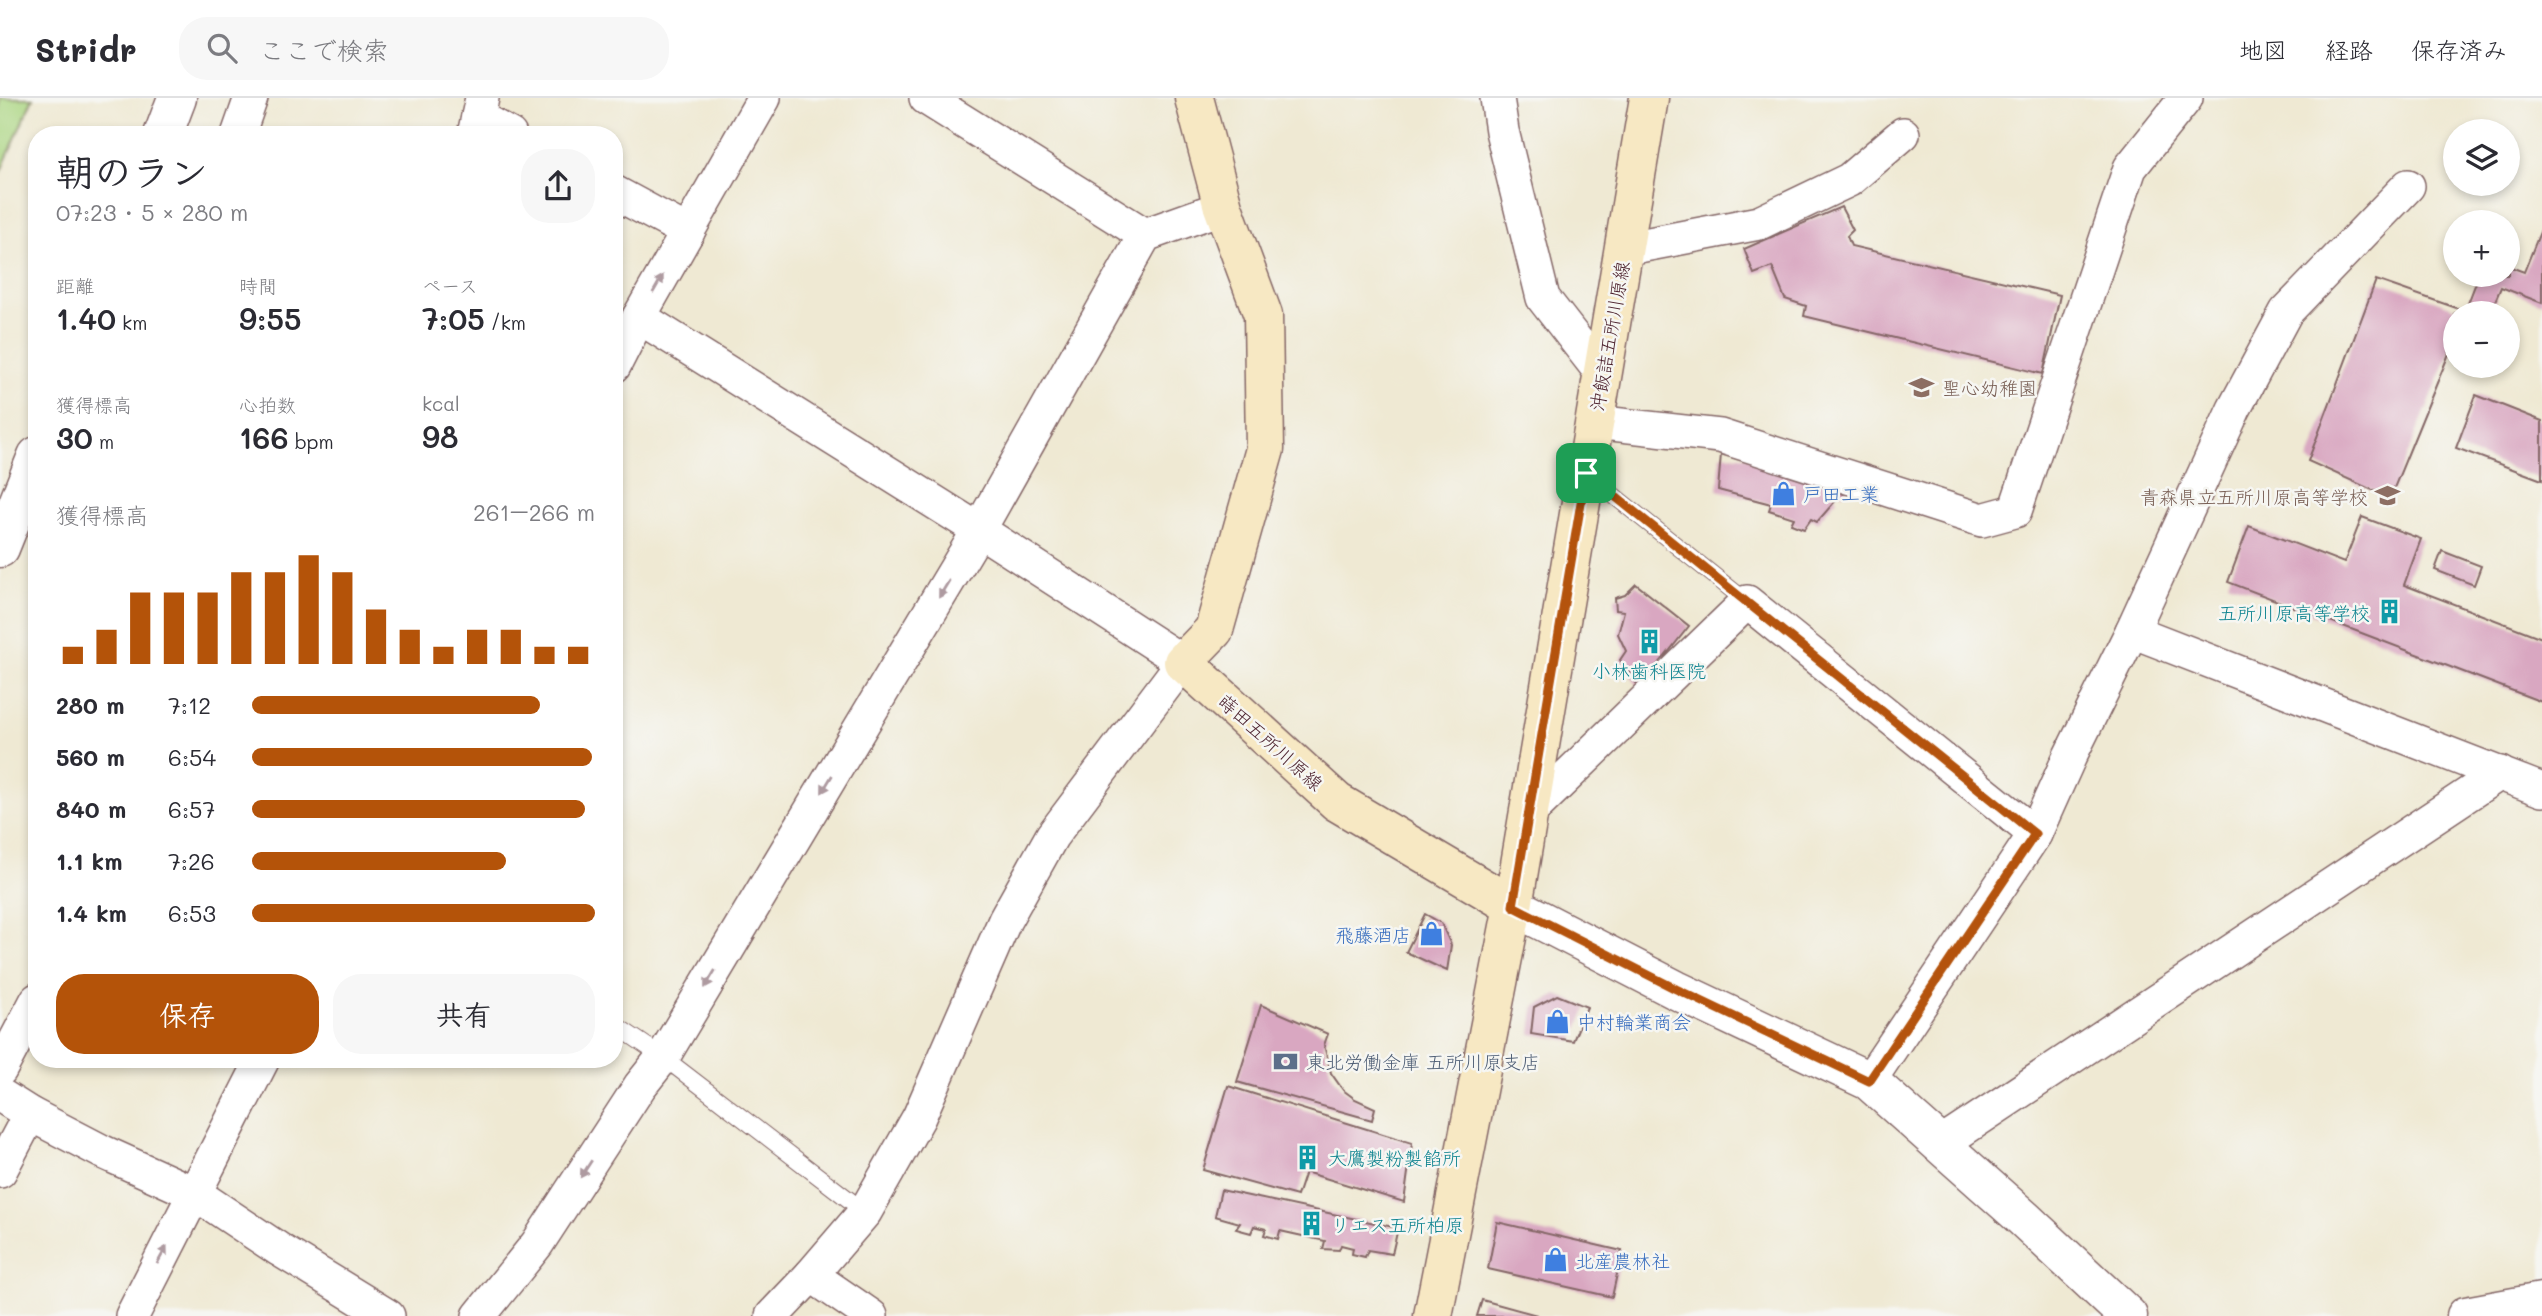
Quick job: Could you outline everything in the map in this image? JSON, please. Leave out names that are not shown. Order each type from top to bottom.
[{"type":"main road","points":[[1183,662],[1214,630],[1265,449],[1263,315],[1223,207],[1194,98]]},
{"type":"main road","name":"沖飯詰五所川原線","points":[[1513,906],[1649,98]]},
{"type":"main road","name":"蒔田五所川原線","points":[[1183,662],[1337,802],[1513,906]]},
{"type":"main road","points":[[1433,1316],[1513,906]]},
{"type":"street","points":[[166,126],[177,98]]},
{"type":"street","points":[[241,126],[251,98]]},
{"type":"street","points":[[623,348],[764,98]]},
{"type":"street","points":[[926,98],[1145,235]]},
{"type":"street","points":[[1497,98],[1502,131],[1544,298],[1602,375]]},
{"type":"street","points":[[1594,422],[1720,436],[1982,520],[2015,511],[2130,168],[2186,98]]},
{"type":"street","points":[[478,117],[494,126]]},
{"type":"street","points":[[1623,249],[1759,223],[1849,180],[1903,134]]},
{"type":"street","points":[[1869,1081],[2035,834],[2234,409],[2286,312],[2407,186]]},
{"type":"street","points":[[623,197],[688,232]]},
{"type":"street","points":[[480,1316],[537,1244],[640,1086],[663,1057],[979,530],[1145,235],[1223,207]]},
{"type":"street","points":[[639,317],[979,530],[1183,662],[1052,836],[1005,920],[919,1117],[865,1212],[772,1316]]},
{"type":"street","points":[[0,548],[28,478]]},
{"type":"street","points":[[1529,813],[1747,603],[2035,834]]},
{"type":"street","points":[[2132,631],[2542,790]]},
{"type":"street","points":[[1941,1144],[2500,773]]},
{"type":"street","points":[[1513,906],[1676,989],[1869,1081],[2128,1316]]},
{"type":"street","points":[[0,1070],[28,1017]]},
{"type":"street","points":[[132,1316],[259,1068]]},
{"type":"street","points":[[0,1095],[103,1152],[196,1194],[280,1250],[388,1316]]},
{"type":"street","points":[[0,1171],[30,1114]]},
{"type":"street","points":[[811,1275],[871,1316]]},
{"type":"street","points":[[2466,1316],[2542,1301]]},
{"type":"lane","points":[[1586,473],[1747,603]]},
{"type":"lane","points":[[623,1030],[663,1057],[865,1212]]},
{"type":"green space","points":[[0,98],[33,98],[0,173]]},
{"type":"building","name":"聖心幼稚園","points":[[1841,207],[1853,230],[1847,236],[1851,246],[2060,295],[2043,374],[1804,316],[1806,306],[1785,299],[1772,267],[1754,274],[1744,249]]},
{"type":"building","points":[[2542,227],[2542,303],[2501,287],[2520,287],[2520,270],[2524,272]]},
{"type":"building","points":[[2376,280],[2443,303],[2443,368],[2390,498],[2308,461]]},
{"type":"building","points":[[2474,287],[2501,287],[2495,301],[2469,301]]},
{"type":"building","points":[[2476,395],[2542,421],[2542,480],[2456,448]]},
{"type":"building","name":"戸田工業","points":[[1721,454],[1759,458],[1848,486],[1843,494],[1838,491],[1834,496],[1837,499],[1817,522],[1811,519],[1804,529],[1791,524],[1794,518],[1769,510],[1771,504],[1718,490]]},
{"type":"building","name":"五所川原高等学校","points":[[2362,517],[2421,539],[2404,585],[2542,638],[2542,702],[2228,582],[2249,526],[2344,563]]},
{"type":"building","points":[[2442,551],[2481,566],[2474,585],[2435,570]]},
{"type":"building","name":"小林歯科医院","points":[[1636,584],[1689,626],[1640,688],[1620,660],[1626,651],[1618,634],[1624,611],[1616,610],[1615,598],[1625,595]]},
{"type":"building","name":"飛藤酒店","points":[[1425,914],[1441,923],[1451,945],[1447,971],[1406,952]]},
{"type":"building","name":"中村輪業商会","points":[[1557,995],[1587,1007],[1573,1041],[1531,1034],[1534,1007]]},
{"type":"building","name":"東北労働金庫 五所川原支店","points":[[1261,1005],[1328,1034],[1324,1045],[1331,1073],[1343,1090],[1375,1108],[1372,1120],[1237,1082]]},
{"type":"building","name":"大鷹製粉製餡所","points":[[1228,1086],[1412,1143],[1404,1202],[1305,1172],[1297,1196],[1203,1170]]},
{"type":"building","name":"リエス五所柏原","points":[[1221,1190],[1398,1228],[1392,1254],[1368,1250],[1365,1257],[1352,1254],[1353,1248],[1341,1245],[1339,1250],[1323,1249],[1325,1241],[1280,1231],[1278,1239],[1264,1235],[1266,1229],[1254,1226],[1251,1233],[1236,1229],[1240,1223],[1215,1216]]},
{"type":"building","name":"北産農林社","points":[[1497,1222],[1622,1251],[1612,1297],[1488,1269]]},
{"type":"building","points":[[1482,1300],[1537,1315],[1537,1316],[1477,1316]]},
{"type":"place","name":"聖心幼稚園","points":[[1922,387]]},
{"type":"place","name":"戸田工業","points":[[1783,493]]},
{"type":"place","name":"青森県立五所川原高等学校","points":[[2388,496]]},
{"type":"place","name":"五所川原高等学校","points":[[2390,612]]},
{"type":"place","name":"小林歯科医院","points":[[1649,642]]},
{"type":"place","name":"飛藤酒店","points":[[1431,934]]},
{"type":"place","name":"中村輪業商会","points":[[1557,1021]]},
{"type":"place","name":"東北労働金庫 五所川原支店","points":[[1286,1061]]},
{"type":"place","name":"大鷹製粉製餡所","points":[[1308,1157]]},
{"type":"place","name":"リエス五所柏原","points":[[1311,1224]]},
{"type":"place","name":"北産農林社","points":[[1555,1260]]},
{"type":"route","points":[[1586,473],[2035,834],[1869,1081],[1676,989],[1513,906],[1586,473]]}]
